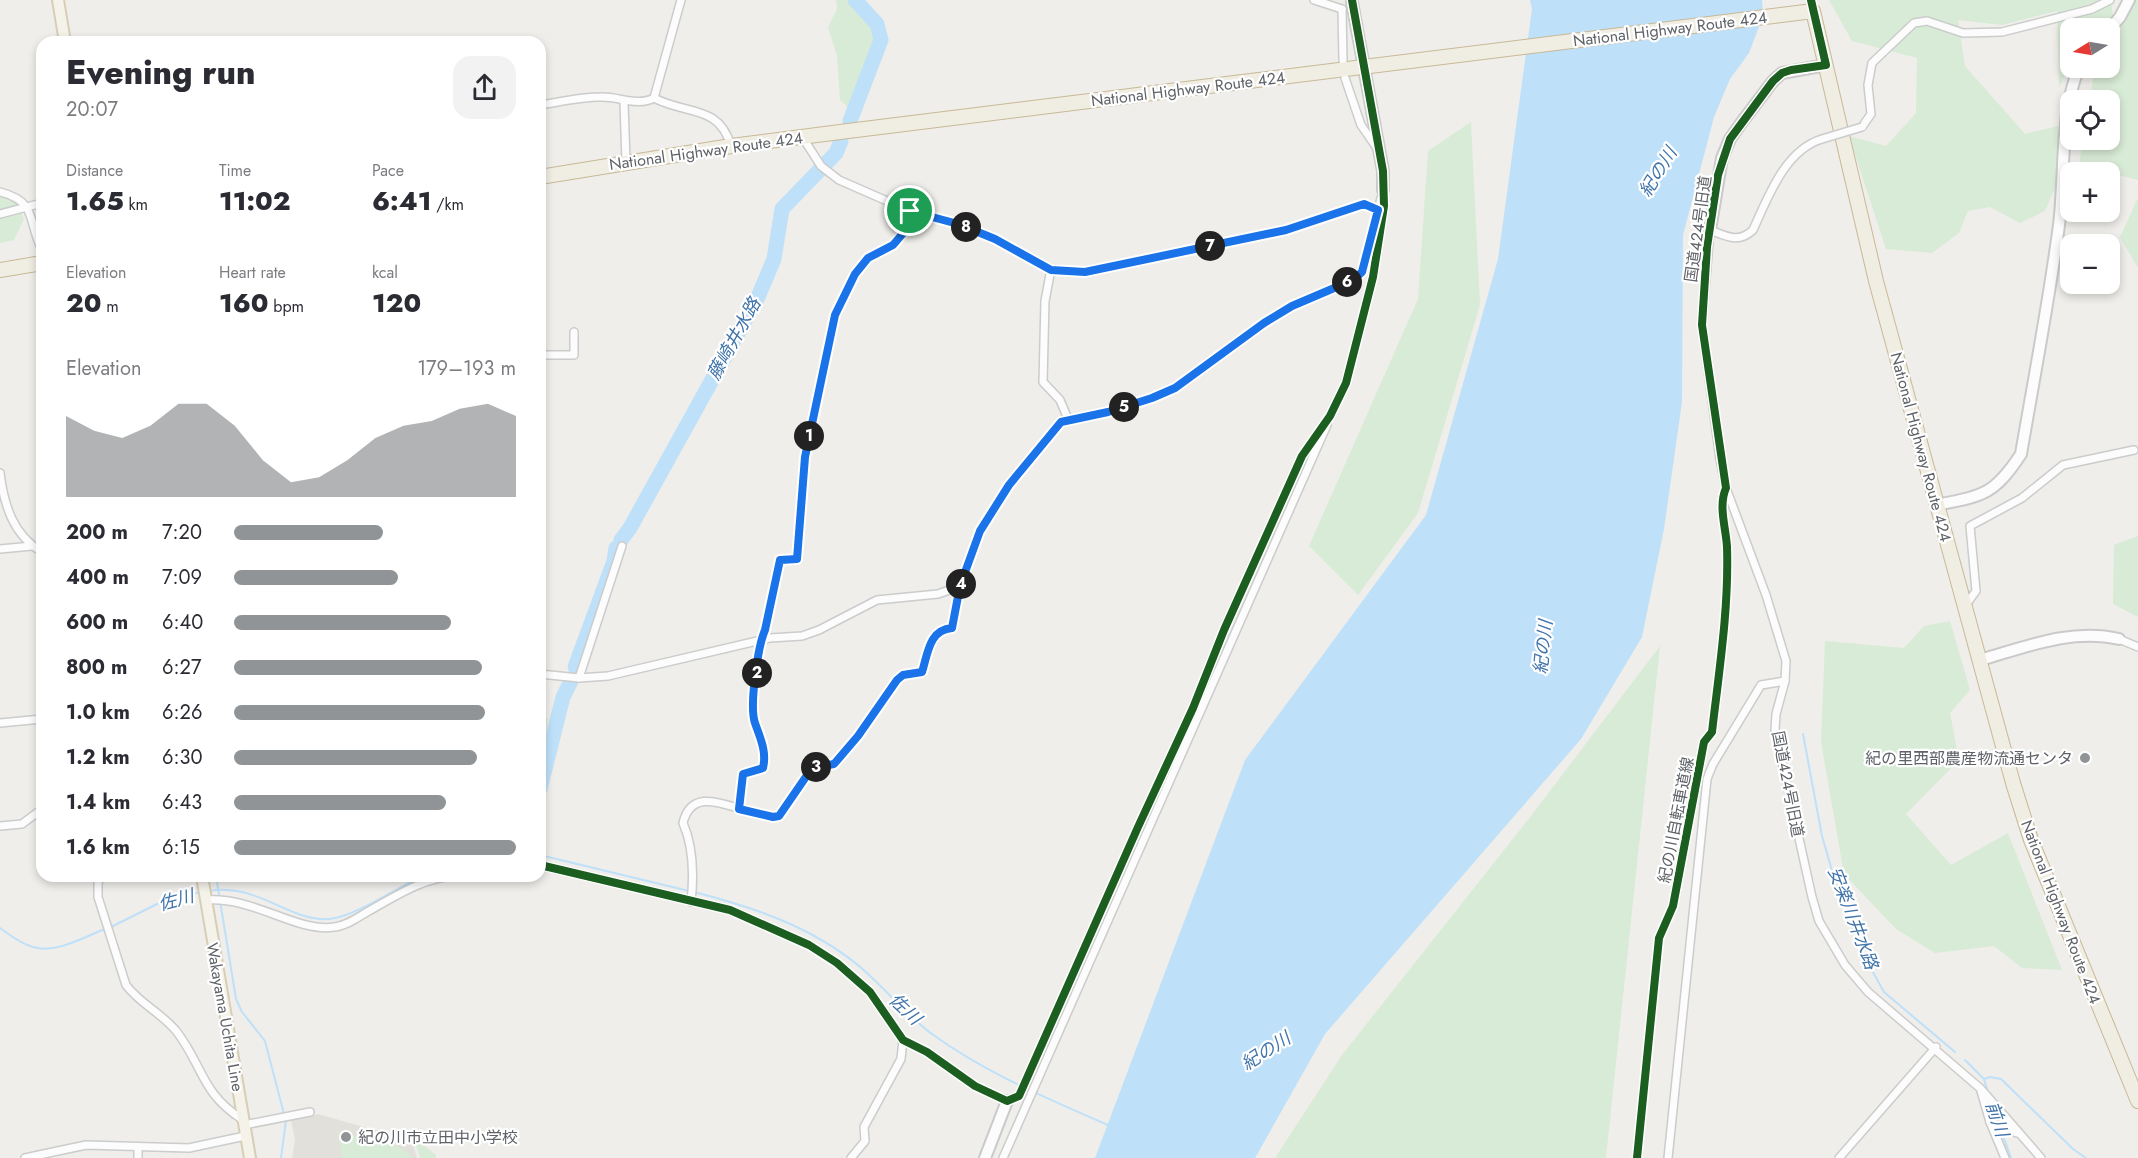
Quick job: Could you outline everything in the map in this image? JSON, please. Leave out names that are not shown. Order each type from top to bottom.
[{"type":"highway","name":"National Highway Route 424","points":[[546,176],[803,136],[1784,15],[1812,6],[1876,281],[1936,505],[2031,840],[2138,1101]]},
{"type":"highway","points":[[0,270],[36,264]]},
{"type":"main road","points":[[58,0],[64,36]]},
{"type":"main road","name":"Wakayama Uchita Line","points":[[203,882],[250,1158]]},
{"type":"street","points":[[546,104],[599,97],[616,98],[624,102],[649,101],[654,98],[681,0]]},
{"type":"street","points":[[1314,0],[1342,9]]},
{"type":"street","points":[[1710,230],[1735,239],[1746,237],[1753,230],[1789,160],[1805,146],[1862,127],[1871,114],[1868,85],[1872,63],[1914,23],[1927,21],[1963,33],[2002,32],[2092,9],[2110,0]]},
{"type":"street","points":[[2119,18],[2129,0]]},
{"type":"street","points":[[1003,1158],[1346,383],[1372,277],[1383,216],[1379,151],[1352,1],[1344,4],[1342,9],[1343,61]]},
{"type":"street","name":"国道424号旧道","points":[[1826,65],[1782,73],[1773,81],[1730,139],[1722,158],[1710,230],[1702,325],[1720,459],[1726,488],[1781,641],[1786,661],[1785,681],[1776,714],[1775,730],[1819,921],[1845,965],[1868,992],[1936,1047],[1983,1092],[2041,1158]]},
{"type":"street","points":[[1345,78],[1361,125],[1379,151]]},
{"type":"street","points":[[1936,505],[1976,497],[1990,491],[2006,477],[2021,454],[2059,227],[2067,113],[2075,78]]},
{"type":"street","points":[[654,98],[708,115],[727,130],[731,146]]},
{"type":"street","points":[[624,102],[626,162]]},
{"type":"street","points":[[803,136],[823,168],[839,180],[910,211],[958,224],[995,239],[1051,270],[1085,272],[1275,233],[1364,204],[1378,210]]},
{"type":"street","points":[[691,900],[693,885],[691,840],[683,823],[684,818],[695,805],[712,800],[727,803],[739,809],[773,817],[779,816],[812,768],[834,764],[858,736],[897,680],[903,675],[922,672],[935,635],[941,629],[952,628],[960,586],[980,531],[1009,485],[1061,422],[1108,412],[1175,388],[1264,323],[1292,306],[1353,280],[1362,272],[1383,190]]},
{"type":"street","points":[[0,192],[18,196],[28,206],[36,238]]},
{"type":"street","points":[[0,214],[36,204]]},
{"type":"street","points":[[739,809],[743,774],[763,768],[764,763],[762,739],[754,723],[760,640],[765,630],[780,560],[797,559],[805,457],[835,315],[855,274],[868,258],[893,245],[905,231],[910,211]]},
{"type":"street","points":[[1051,270],[1046,301],[1043,382],[1060,400],[1068,419]]},
{"type":"street","points":[[546,355],[573,355],[574,332]]},
{"type":"street","points":[[985,1158],[1007,1101],[1019,1096],[1138,826],[1193,708],[1224,630],[1302,456],[1330,416]]},
{"type":"street","points":[[1965,606],[1976,591],[1970,526],[2022,498],[2063,465],[2134,450]]},
{"type":"street","points":[[0,473],[9,516],[36,548]]},
{"type":"street","points":[[0,549],[32,546]]},
{"type":"street","points":[[579,678],[622,546]]},
{"type":"street","points":[[546,675],[579,678],[608,676],[760,640],[802,636],[819,630],[877,600],[938,594],[960,586]]},
{"type":"street","points":[[1980,660],[2054,639],[2086,634],[2119,639],[2138,647]]},
{"type":"street","points":[[1668,1158],[1707,779],[1713,764],[1761,685],[1785,681]]},
{"type":"street","points":[[0,723],[36,720]]},
{"type":"street","points":[[0,825],[22,825],[36,813]]},
{"type":"street","points":[[546,866],[730,910],[809,945],[837,963],[870,992],[903,1040],[927,1053],[975,1086],[1007,1101]]},
{"type":"street","points":[[98,882],[98,897],[126,985],[134,996],[177,1032],[214,1097],[244,1127]]},
{"type":"street","points":[[205,897],[252,904],[307,924],[335,927],[426,882]]},
{"type":"street","points":[[851,1158],[865,1141],[864,1127],[901,1059],[903,1040]]},
{"type":"street","points":[[1839,1158],[1936,1047]]},
{"type":"street","points":[[1983,1092],[2005,1158]]},
{"type":"street","points":[[25,1158],[86,1145],[189,1148],[244,1127],[310,1112]]},
{"type":"street","points":[[1992,1123],[2019,1134]]},
{"type":"street","points":[[138,1147],[138,1158]]},
{"type":"shaded area","name":"紀の川市立田中小学校","points":[[318,1114],[392,1135],[413,1145],[417,1158],[292,1158],[295,1139],[291,1120]]},
{"type":"green space","points":[[836,0],[848,0],[858,10],[871,26],[875,39],[875,47],[850,109],[840,100],[837,56],[828,27],[837,9]]},
{"type":"green space","points":[[1829,0],[2111,0],[2113,16],[2111,18],[2060,18],[2060,78],[2063,78],[2059,88],[2057,11],[2002,25],[1958,20],[1965,66],[2025,134],[2058,126],[2058,181],[2045,211],[2020,223],[1990,207],[1968,211],[1959,233],[1932,253],[1886,249],[1849,136],[1886,146],[1916,113],[1917,58],[1852,41]]},
{"type":"green space","points":[[2138,0],[2138,180],[2120,175],[2120,162],[2079,162],[2081,150],[2120,150],[2120,90],[2091,90],[2093,78],[2120,78],[2120,29]]},
{"type":"green space","points":[[1471,122],[1480,305],[1418,513],[1358,595],[1309,546],[1418,299],[1428,151]]},
{"type":"green space","points":[[0,198],[17,203],[24,219],[14,240],[0,243]]},
{"type":"green space","points":[[2138,198],[2138,268],[2120,237]]},
{"type":"green space","points":[[2138,536],[2138,617],[2113,604],[2114,545]]},
{"type":"green space","points":[[1950,621],[1970,690],[1950,713],[1959,760],[1906,814],[1951,865],[2008,833],[2062,970],[2022,968],[1994,946],[1935,953],[1896,929],[1844,874],[1821,742],[1825,641],[1904,648],[1924,626]]},
{"type":"green space","points":[[1660,646],[1606,1158],[1275,1158],[1342,1055],[1534,812]]},
{"type":"green space","points":[[338,1133],[394,1144],[411,1155],[411,1158],[342,1158]]},
{"type":"green space","points":[[412,1136],[436,1155],[436,1158],[420,1158],[416,1145],[400,1137]]},
{"type":"water","name":"紀の川","points":[[1530,0],[1762,0],[1763,16],[1749,53],[1730,79],[1714,117],[1683,235],[1682,402],[1664,529],[1642,637],[1581,739],[1325,1034],[1255,1158],[1095,1158],[1245,760],[1426,515],[1498,259],[1532,9]]},
{"type":"waterway","name":"藤崎井水路","points":[[850,121],[881,40],[877,24],[855,0]]},
{"type":"waterway","name":"藤崎井水路","points":[[621,540],[630,528],[758,297],[774,259],[782,209],[836,153],[841,141]]},
{"type":"waterway","name":"藤崎井水路","points":[[575,667],[614,561],[616,548]]},
{"type":"waterway","name":"藤崎井水路","points":[[546,765],[563,697],[571,681]]},
{"type":"waterway","name":"安楽川井水路","points":[[1803,734],[1822,836],[1835,881],[1864,956],[1884,992],[1955,1052]]},
{"type":"waterway","name":"佐川","points":[[546,856],[689,891]]},
{"type":"waterway","points":[[217,882],[236,999],[242,1012],[265,1041],[284,1114]]},
{"type":"waterway","name":"佐川","points":[[209,891],[242,892],[300,915],[329,919],[362,908],[410,882]]},
{"type":"waterway","name":"佐川","points":[[111,927],[157,904],[200,892]]},
{"type":"waterway","name":"佐川","points":[[694,892],[760,912],[822,940],[859,966],[922,1026],[953,1048],[1019,1085],[1110,1126]]},
{"type":"waterway","name":"佐川","points":[[0,928],[24,944],[42,949],[70,944],[105,929]]},
{"type":"waterway","name":"安楽川井水路","points":[[1965,1060],[1984,1079],[1988,1093]]},
{"type":"waterway","name":"安楽川井水路","points":[[1984,1079],[1990,1077],[2001,1079],[2073,1149],[2086,1158]]},
{"type":"waterway","name":"前川","points":[[1993,1107],[1999,1124]]},
{"type":"waterway","points":[[281,1158],[286,1120]]},
{"type":"waterway","name":"前川","points":[[2001,1130],[2011,1158]]},
{"type":"cycle path","points":[[546,866],[730,910],[809,945],[837,963],[870,992],[903,1040],[927,1052],[975,1086],[1007,1101],[1019,1096],[1193,708],[1224,630],[1302,456],[1330,416],[1346,383],[1373,277],[1384,206],[1383,171],[1352,0]]},
{"type":"cycle path","name":"紀の川自転車道線","points":[[1637,1158],[1659,938],[1673,906],[1704,742],[1712,732],[1725,617],[1727,547],[1723,502],[1726,488],[1702,325],[1707,247],[1718,175],[1730,139],[1773,81],[1782,73],[1826,65],[1811,0]]},
{"type":"place","name":"紀の里西部農産物流通センタ","points":[[2085,758]]},
{"type":"place","name":"紀の川市立田中小学校","points":[[346,1137]]},
{"type":"route","points":[[1364,204],[1378,210],[1367,260],[1362,272],[1353,280],[1292,306],[1264,323],[1175,388],[1108,412],[1061,422],[1009,485],[980,531],[960,586],[952,628],[941,629],[935,635],[922,672],[918,675],[903,675],[897,680],[858,736],[834,764],[812,768],[791,794],[779,816],[773,817],[739,809],[743,774],[763,768],[764,763],[762,739],[754,723],[760,640],[765,630],[780,560],[797,559],[805,457],[835,315],[855,274],[868,258],[893,245],[905,231],[910,211],[958,224],[995,239],[1051,270],[1085,272],[1286,230],[1364,204]]}]
